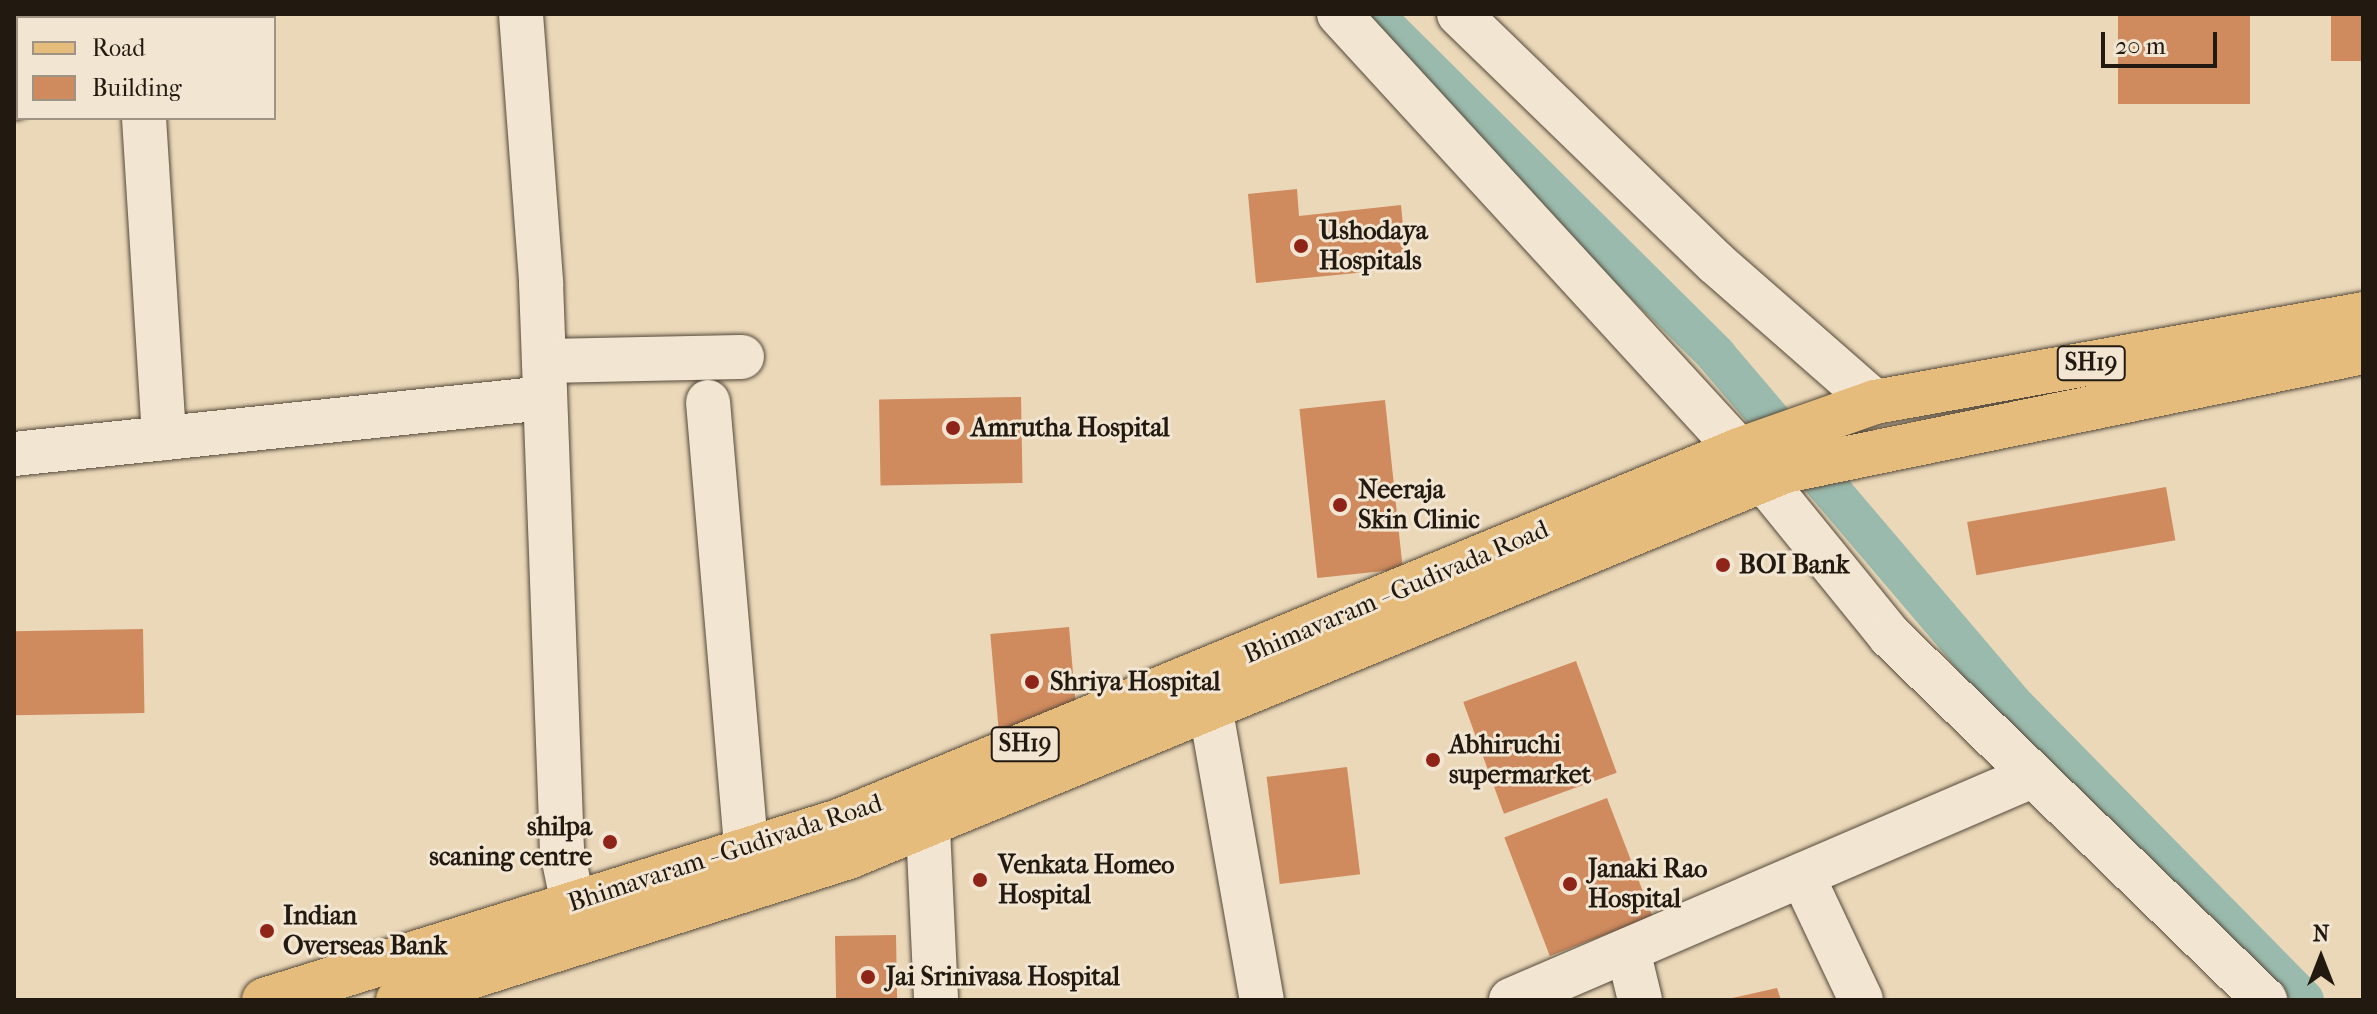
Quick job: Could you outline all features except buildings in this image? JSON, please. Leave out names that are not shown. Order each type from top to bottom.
[{"type":"main road","name":"Bhimavaram - Gudivada Road","points":[[275,998],[746,849],[929,803],[1764,461],[1835,437],[2363,314]]},
{"type":"main road","name":"Bhimavaram - Gudivada Road","points":[[1835,437],[1875,402],[1977,406],[2363,352]]},
{"type":"main road","name":"Bhimavaram - Gudivada Road","points":[[398,1000],[851,856],[929,803]]},
{"type":"street","points":[[521,14],[544,380],[562,851],[573,904]]},
{"type":"street","points":[[1339,14],[1764,461],[1890,636],[2265,1000]]},
{"type":"street","points":[[1459,14],[1716,263],[1875,402]]},
{"type":"street","points":[[144,120],[164,438]]},
{"type":"street","points":[[14,454],[164,438],[544,380],[742,357]]},
{"type":"street","points":[[708,402],[746,849]]},
{"type":"street","points":[[1208,690],[1262,1000]]},
{"type":"street","points":[[1511,1000],[2032,776]]},
{"type":"street","points":[[929,803],[936,1000]]},
{"type":"street","points":[[1802,875],[1861,1000]]},
{"type":"street","points":[[1628,950],[1640,1000]]},
{"type":"waterway","points":[[72,16],[76,14]]},
{"type":"waterway","points":[[1373,14],[1716,355],[2011,702],[2304,1000]]},
{"type":"place","name":"Ushodaya Hospitals","points":[[1301,246]]},
{"type":"place","name":"Amrutha Hospital","points":[[953,428]]},
{"type":"place","name":"Neeraja Skin Clinic","points":[[1340,505]]},
{"type":"place","name":"BOI Bank","points":[[1723,565]]},
{"type":"place","name":"Shriya Hospital","points":[[1032,682]]},
{"type":"place","name":"Abhiruchi supermarket","points":[[1433,760]]},
{"type":"place","name":"shilpa scaning centre","points":[[610,842]]},
{"type":"place","name":"Venkata Homeo Hospital","points":[[980,880]]},
{"type":"place","name":"Janaki Rao Hospital","points":[[1570,884]]},
{"type":"place","name":"Indian Overseas Bank","points":[[267,931]]},
{"type":"place","name":"Jai Srinivasa Hospital","points":[[868,977]]}]
